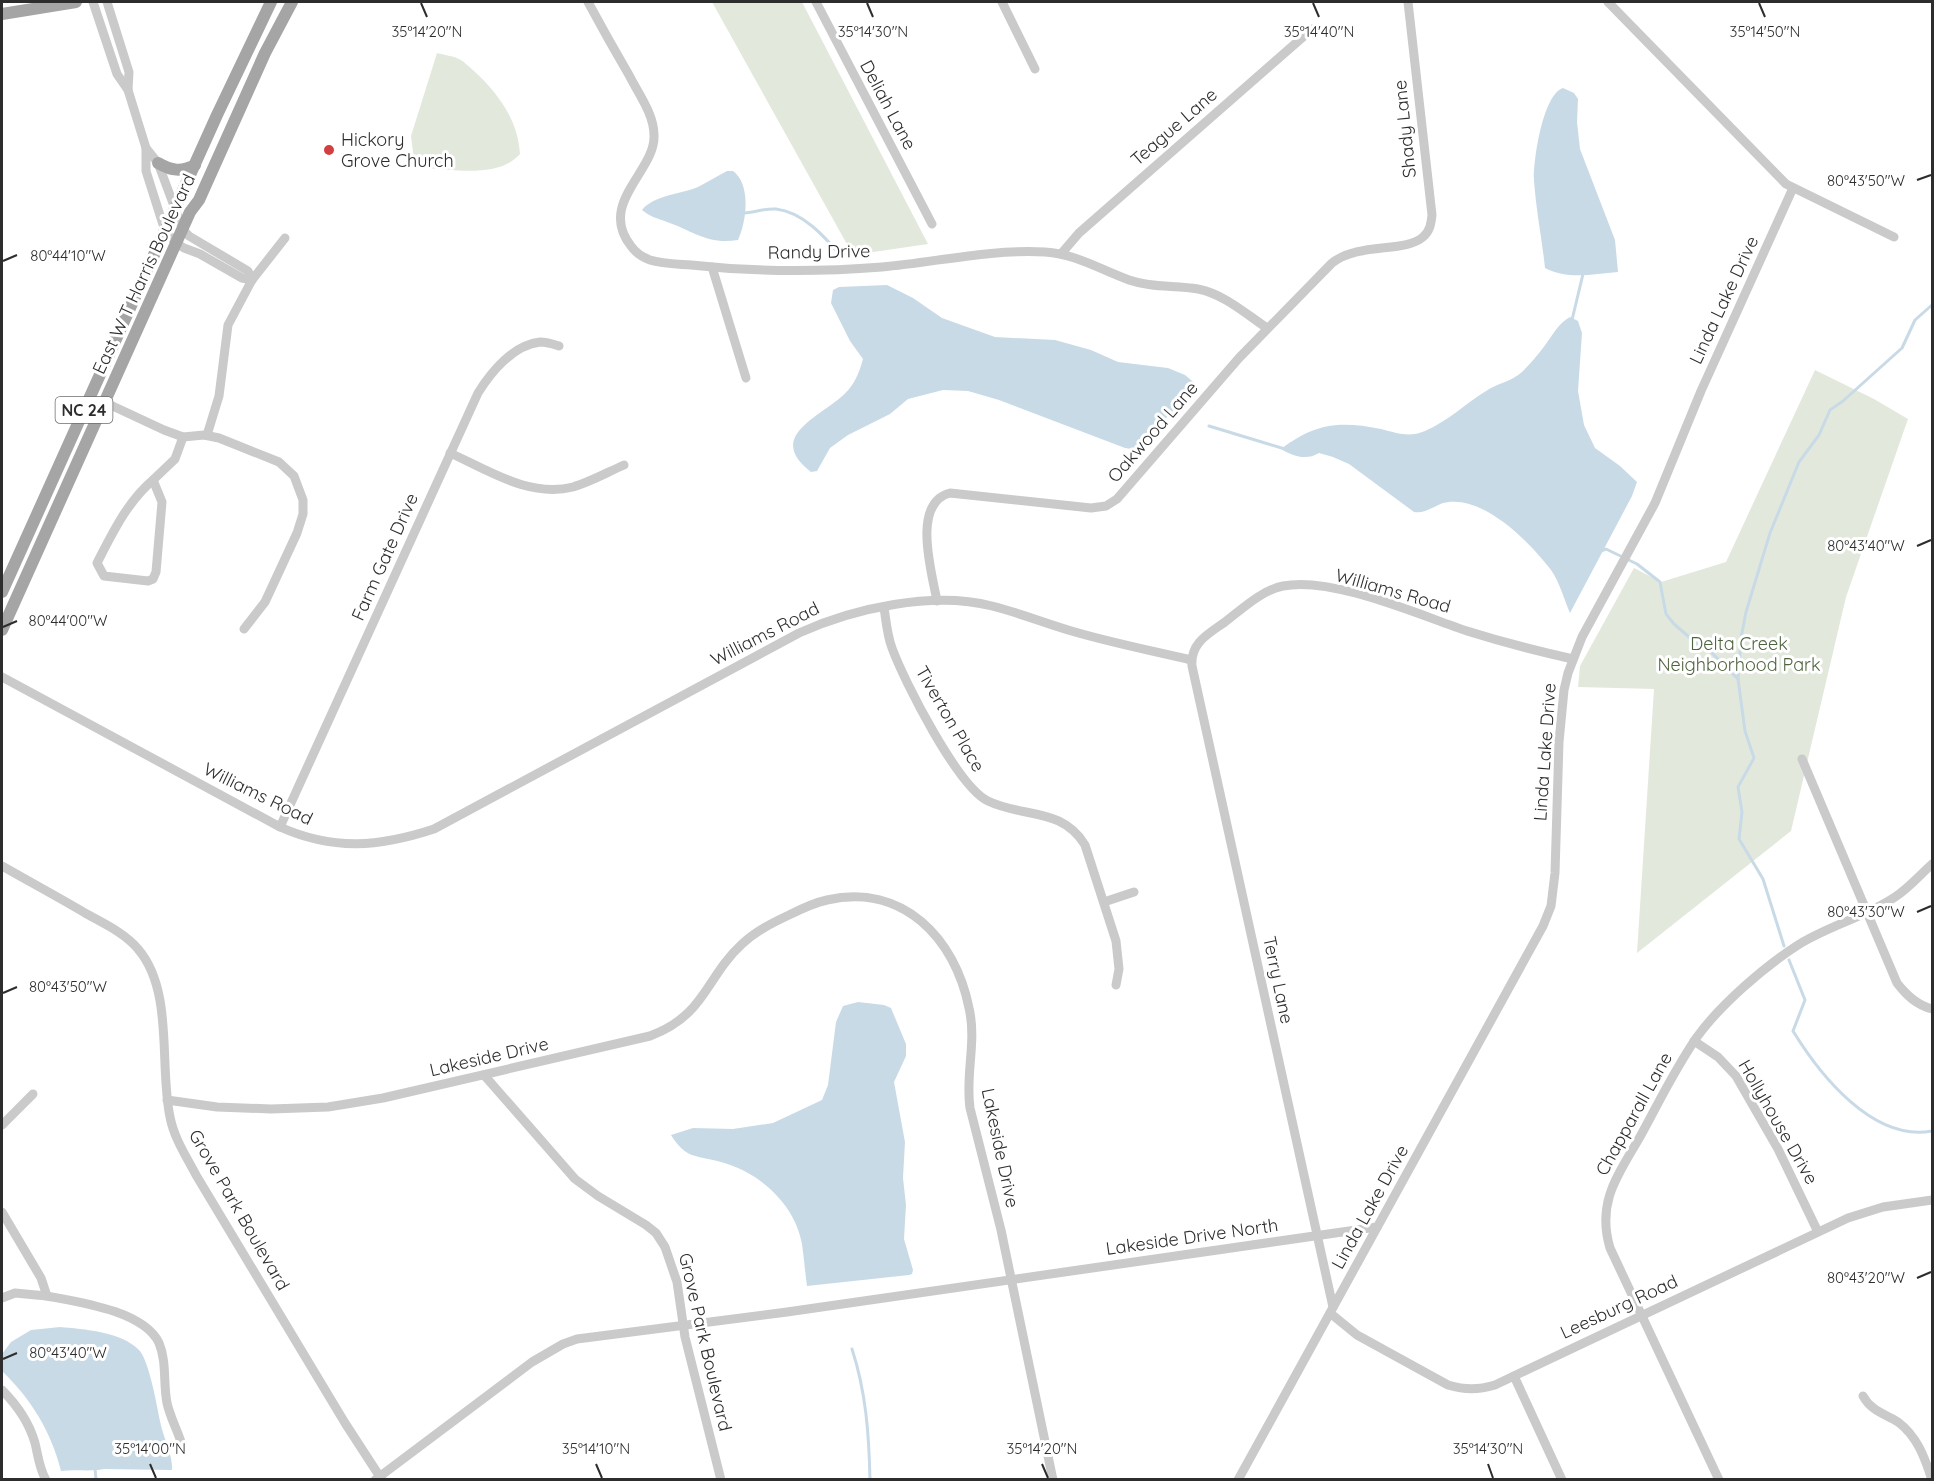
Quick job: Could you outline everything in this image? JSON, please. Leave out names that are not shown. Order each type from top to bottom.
[{"type":"main road","points":[[2,14],[76,2]]},
{"type":"main road","name":"East W T Harris Boulevard","points":[[2,592],[174,210],[271,2]]},
{"type":"main road","name":"East W T Harris Boulevard","points":[[2,630],[190,212],[199,200],[265,53],[292,2]]},
{"type":"main road","points":[[158,164],[177,170],[195,165]]},
{"type":"street","points":[[93,2],[117,74],[128,90],[146,148],[146,171],[165,231],[176,243],[242,278],[252,280]]},
{"type":"street","points":[[107,2],[129,72],[128,90]]},
{"type":"street","name":"Randy Drive","points":[[588,2],[647,110],[654,135],[652,150],[632,182],[622,207],[626,239],[632,248],[649,260],[712,267],[776,270],[881,267],[1004,252],[1061,254],[1146,285],[1193,288],[1213,294],[1267,328]]},
{"type":"street","name":"Deliah Lane","points":[[816,2],[932,224]]},
{"type":"street","points":[[1002,2],[1035,69]]},
{"type":"street","name":"Shady Lane","points":[[1408,2],[1432,215],[1426,235],[1410,243]]},
{"type":"street","points":[[1608,2],[1786,184],[1894,237]]},
{"type":"street","name":"Teague Lane","points":[[1061,254],[1079,233],[1312,29]]},
{"type":"street","points":[[146,148],[158,164],[183,230],[189,236],[248,271],[252,280]]},
{"type":"street","name":"Linda Lake Drive","points":[[1238,1479],[1532,948],[1551,906],[1556,873],[1559,742],[1564,690],[1573,659],[1664,483],[1701,391],[1793,189]]},
{"type":"street","points":[[207,435],[219,396],[228,325],[252,280],[285,238]]},
{"type":"street","name":"Oakwood Lane","points":[[937,602],[927,520],[930,509],[937,499],[950,494],[1090,508],[1111,504],[1267,328],[1337,259],[1358,251],[1410,243]]},
{"type":"street","points":[[712,267],[746,378]]},
{"type":"street","name":"Farm Gate Drive","points":[[280,827],[478,393],[502,362],[514,354],[536,343],[546,342],[559,346]]},
{"type":"street","points":[[104,402],[183,437],[207,435],[219,438],[279,462],[294,476],[303,500],[303,514],[265,603],[244,629]]},
{"type":"street","points":[[153,480],[162,502],[156,572],[153,579],[148,581],[104,576],[97,563],[116,527],[138,493],[175,459],[183,437]]},
{"type":"street","points":[[450,453],[523,486],[545,490],[574,486],[624,465]]},
{"type":"street","name":"Williams Road","points":[[2,677],[280,827],[316,840],[356,845],[388,842],[434,829],[799,633],[836,617],[884,607],[937,602],[973,602],[1086,635],[1191,660],[1194,649],[1206,635],[1268,592],[1278,587],[1316,586],[1359,595],[1410,610],[1498,641],[1573,659]]},
{"type":"street","name":"Tiverton Place","points":[[884,607],[890,639],[899,665],[932,729],[968,784],[988,801],[1000,806],[1058,819],[1076,831],[1088,852],[1119,956],[1116,985]]},
{"type":"street","name":"Terry Lane","points":[[1191,660],[1332,1310]]},
{"type":"street","points":[[1802,759],[1897,983],[1909,998],[1932,1009]]},
{"type":"street","name":"Chapparall Lane","points":[[1719,1479],[1610,1248],[1605,1221],[1606,1207],[1615,1182],[1694,1041],[1732,997],[1783,956],[1821,932],[1894,897],[1932,864]]},
{"type":"street","name":"Grove Park Boulevard","points":[[2,866],[105,924],[138,949],[150,969],[159,997],[167,1100],[170,1119],[177,1137],[196,1175],[379,1478]]},
{"type":"street","points":[[1104,902],[1134,892]]},
{"type":"street","name":"Lakeside Drive","points":[[167,1100],[217,1107],[280,1109],[328,1107],[383,1098],[650,1036],[670,1028],[682,1019],[696,1005],[742,945],[768,925],[824,900],[850,897],[889,904],[912,915],[934,933],[948,952],[964,988],[973,1032],[968,1084],[970,1108],[1012,1279],[1053,1479]]},
{"type":"street","name":"Hollyhouse Drive","points":[[1694,1041],[1718,1057],[1736,1076],[1778,1149],[1818,1232]]},
{"type":"street","name":"Grove Park Boulevard","points":[[484,1075],[575,1179],[646,1225],[660,1238],[671,1261],[683,1325],[721,1479]]},
{"type":"street","points":[[2,1125],[33,1094]]},
{"type":"street","name":"Leesburg Road","points":[[1332,1310],[1357,1335],[1448,1385],[1461,1389],[1482,1388],[1514,1376],[1818,1232],[1870,1210],[1907,1202],[1932,1200]]},
{"type":"street","points":[[2,1212],[41,1278],[47,1296]]},
{"type":"street","name":"Lakeside Drive North","points":[[1012,1279],[1377,1227]]},
{"type":"street","points":[[379,1478],[531,1362],[563,1344],[596,1336],[1012,1279]]},
{"type":"street","points":[[2,1298],[15,1293],[47,1296],[127,1316],[149,1329],[162,1352],[168,1405],[181,1442]]},
{"type":"street","points":[[1514,1376],[1562,1479]]},
{"type":"street","points":[[2,1390],[27,1422],[46,1479]]},
{"type":"street","points":[[1863,1396],[1871,1407],[1898,1422],[1911,1435],[1925,1457],[1932,1479]]},
{"type":"green space","points":[[712,2],[802,2],[928,244],[853,255]]},
{"type":"green space","points":[[437,53],[459,59],[483,79],[499,98],[511,119],[518,142],[520,154],[511,162],[488,170],[462,171],[423,168],[414,160],[411,136]]},
{"type":"green space","name":"Delta Creek Neighborhood Park","points":[[1815,370],[1874,399],[1908,419],[1846,597],[1791,831],[1637,953],[1654,689],[1578,687],[1580,666],[1634,568],[1661,582],[1726,562]]},
{"type":"water","points":[[1563,88],[1574,93],[1578,99],[1577,122],[1580,149],[1615,240],[1618,272],[1572,275],[1545,268],[1535,192],[1535,159],[1541,129],[1550,102]]},
{"type":"water","points":[[727,171],[733,171],[739,177],[745,194],[744,223],[738,240],[709,239],[642,210],[653,201],[698,187]]},
{"type":"water","points":[[887,285],[913,298],[942,318],[995,337],[1055,340],[1091,350],[1118,362],[1168,368],[1185,375],[1197,385],[1144,442],[1132,449],[999,400],[968,391],[943,390],[908,399],[890,414],[848,435],[830,448],[817,471],[811,472],[799,460],[793,449],[794,439],[808,422],[849,390],[863,359],[850,341],[831,303],[833,290],[839,287]]},
{"type":"water","points":[[1570,317],[1578,321],[1582,333],[1578,391],[1584,425],[1595,448],[1637,482],[1632,496],[1570,613],[1551,570],[1532,547],[1506,524],[1478,507],[1449,502],[1414,512],[1349,464],[1319,453],[1309,457],[1300,457],[1281,449],[1305,434],[1328,426],[1353,425],[1408,434],[1425,431],[1486,391],[1518,375],[1538,354],[1558,327]]},
{"type":"water","points":[[858,1002],[891,1008],[906,1044],[906,1056],[894,1082],[905,1142],[904,1239],[913,1270],[909,1275],[807,1286],[798,1229],[783,1203],[749,1173],[721,1162],[692,1155],[681,1148],[671,1135],[693,1128],[733,1129],[773,1123],[822,1100],[828,1085],[836,1022],[843,1006]]},
{"type":"water","points":[[60,1327],[113,1335],[132,1344],[143,1355],[171,1458],[172,1470],[61,1471],[52,1442],[39,1416],[2,1371],[2,1354],[11,1342],[31,1330]]},
{"type":"waterway","points":[[742,213],[768,209],[786,211],[813,227],[841,256]]},
{"type":"waterway","points":[[1572,320],[1583,274]]},
{"type":"waterway","points":[[1784,946],[1763,879],[1739,839],[1742,812],[1738,787],[1754,758],[1745,731],[1738,679],[1741,638],[1746,612],[1770,533],[1799,462],[1819,435],[1830,410],[1902,348],[1915,320],[1932,305]]},
{"type":"waterway","points":[[1209,426],[1285,449]]},
{"type":"waterway","points":[[1601,551],[1606,549],[1637,564],[1660,582],[1666,614],[1674,624],[1696,643],[1710,651],[1738,679]]},
{"type":"waterway","points":[[1789,960],[1805,1000],[1793,1031],[1833,1085],[1869,1116],[1889,1126],[1910,1132],[1932,1131]]},
{"type":"waterway","points":[[852,1349],[861,1381],[866,1413],[870,1480]]},
{"type":"waterway","points":[[95,1468],[96,1480]]},
{"type":"place","name":"Hickory Grove Church","points":[[329,150]]}]
